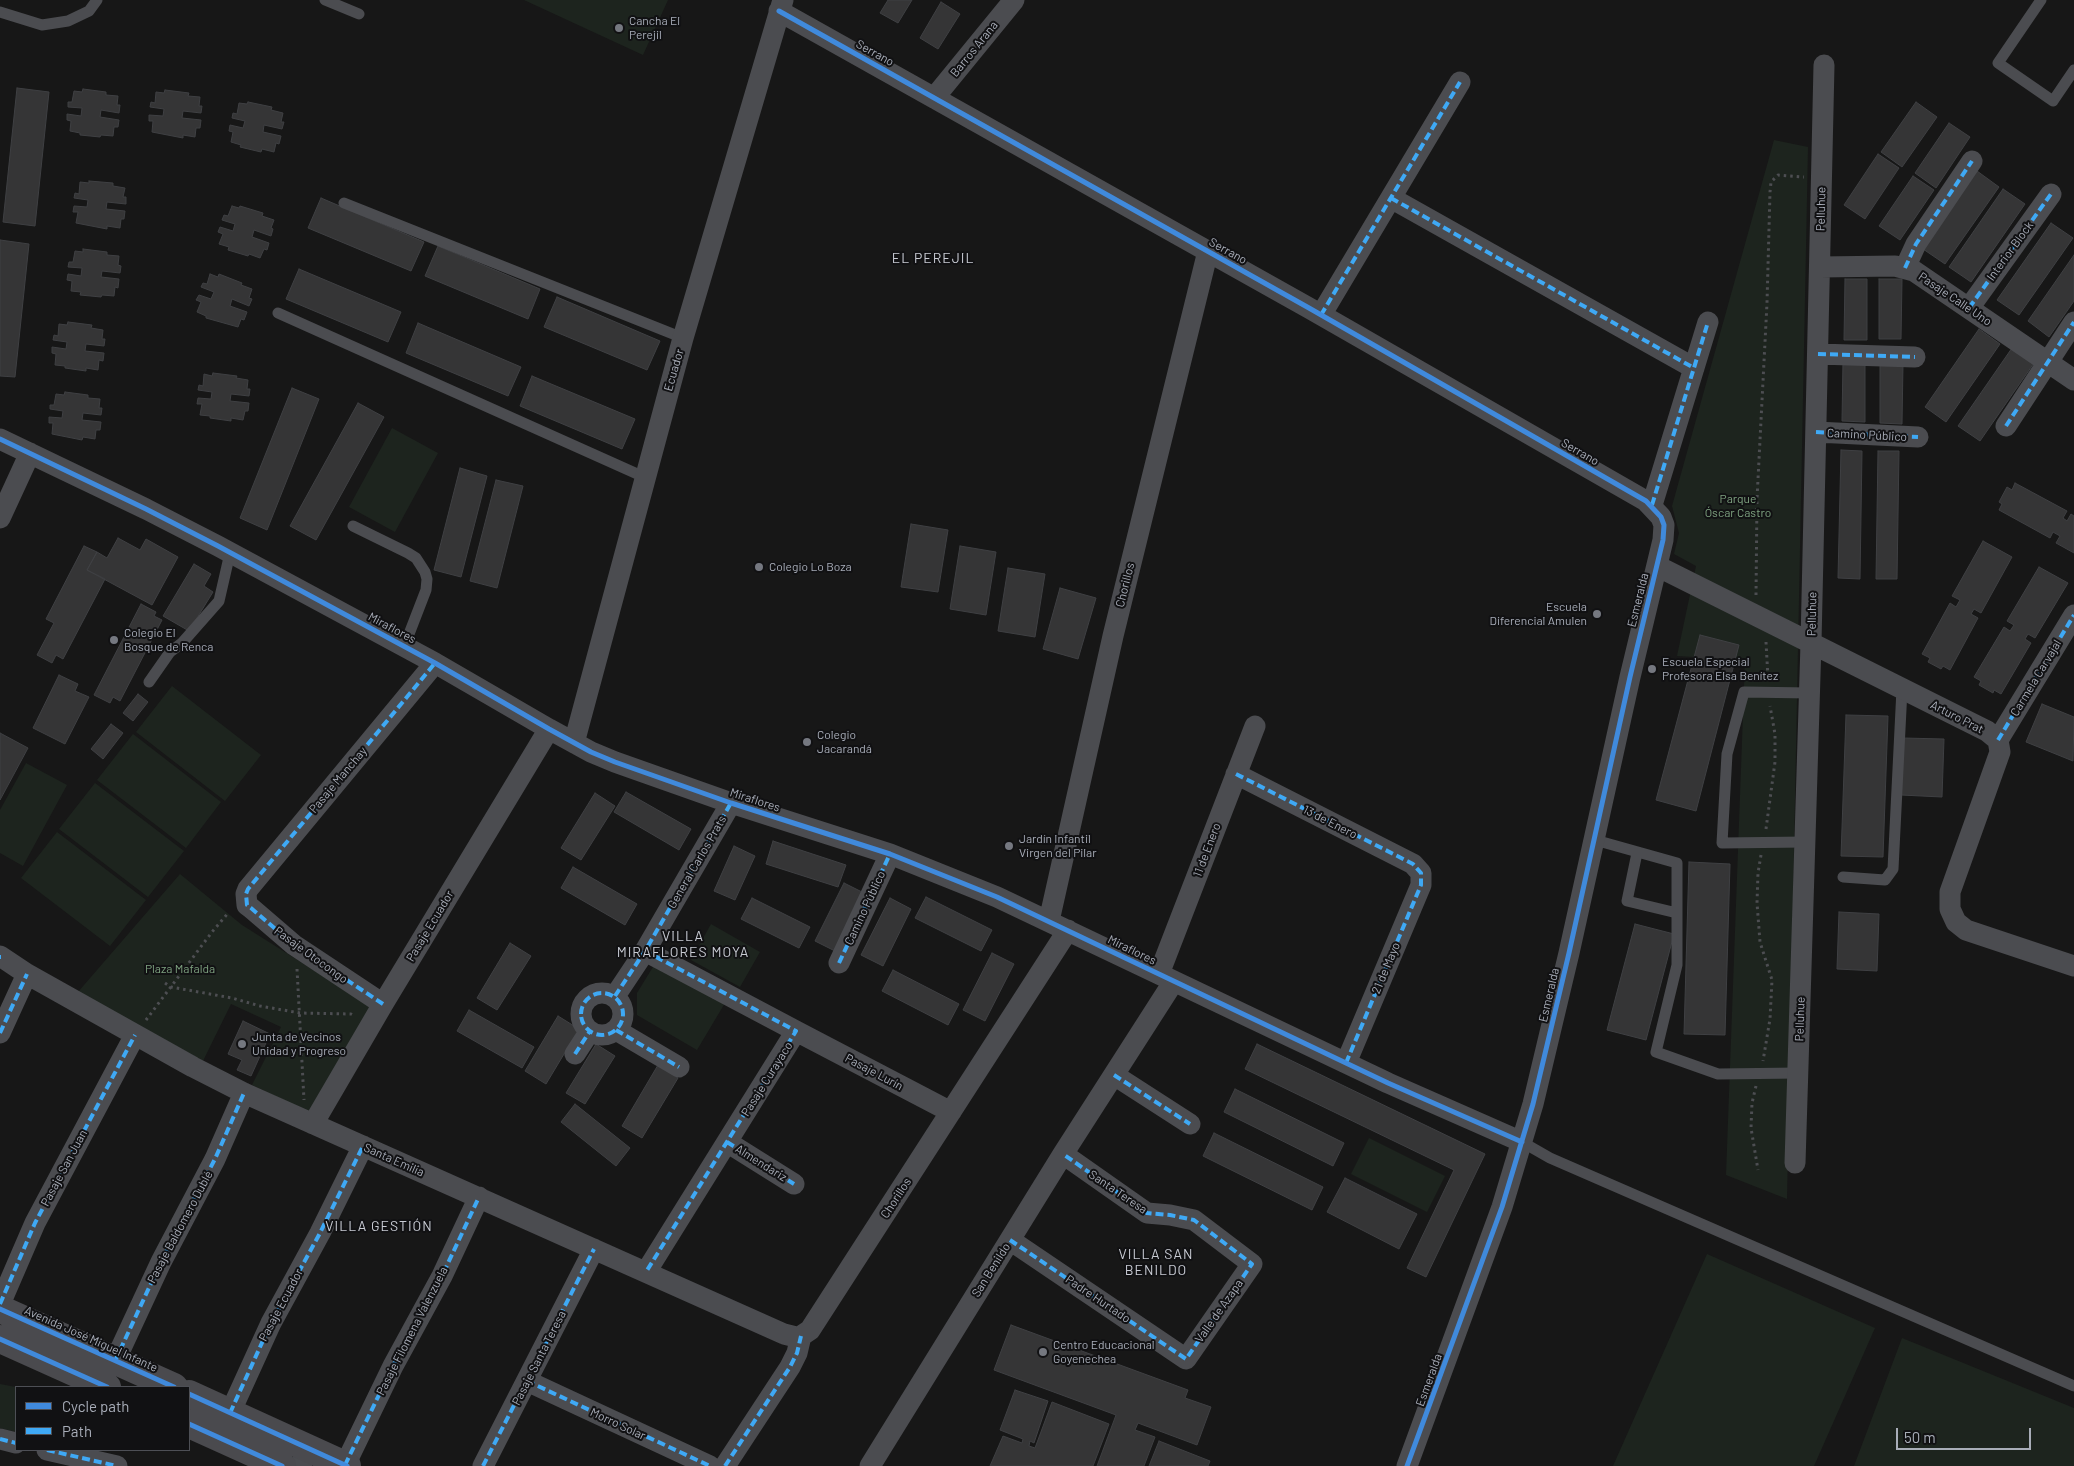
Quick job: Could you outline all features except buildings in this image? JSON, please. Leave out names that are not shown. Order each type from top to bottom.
[{"type":"main road","name":"Avenida José Miguel Infante","points":[[0,1309],[172,1386]]},
{"type":"main road","points":[[0,1339],[105,1386]]},
{"type":"main road","points":[[190,1394],[230,1412],[304,1457],[346,1466]]},
{"type":"main road","points":[[190,1424],[282,1466]]},
{"type":"street","name":"Barros Arana","points":[[934,98],[1014,0]]},
{"type":"street","name":"Serrano","points":[[781,6],[934,98],[1321,315],[1657,511]]},
{"type":"street","name":"Ecuador","points":[[574,743],[644,477],[683,338],[781,6]]},
{"type":"street","name":"Pelluhue","points":[[1795,1163],[1810,693],[1824,65]]},
{"type":"street","points":[[1321,315],[1460,82]]},
{"type":"street","points":[[1905,268],[1916,244],[1972,160]]},
{"type":"street","name":"Interior Block","points":[[1969,308],[2051,194]]},
{"type":"street","points":[[1391,198],[1694,368]]},
{"type":"street","name":"Chorillos","points":[[725,1466],[790,1367],[797,1353],[801,1336],[810,1330],[951,1112],[1059,925],[1115,627],[1208,251]]},
{"type":"street","name":"Pasaje Calle Uno","points":[[1820,267],[1895,266],[1914,271],[2074,380]]},
{"type":"street","name":"Esmeralda","points":[[1407,1466],[1502,1207],[1540,1080],[1664,532],[1657,511],[1694,368],[1708,322]]},
{"type":"street","points":[[2006,426],[2074,322]]},
{"type":"street","points":[[1818,354],[1915,356]]},
{"type":"street","name":"Camino Público","points":[[1816,432],[1918,438]]},
{"type":"street","name":"Miraflores","points":[[0,439],[146,509],[230,552],[435,663],[574,743],[615,762],[731,803],[890,854],[989,894],[1059,925],[1346,1063],[1522,1142]]},
{"type":"street","points":[[0,518],[30,453]]},
{"type":"street","name":"Arturo Prat","points":[[1657,566],[1987,731],[1998,740],[2000,752],[1950,892],[1950,910],[1956,922],[1966,930],[2074,966]]},
{"type":"street","name":"Carmela Carvajal","points":[[1998,740],[2074,616]]},
{"type":"street","name":"Pasaje Manchay","points":[[246,900],[248,889],[435,663]]},
{"type":"street","name":"11 de Enero","points":[[1166,977],[1236,774],[1255,726]]},
{"type":"street","name":"Pasaje Ecuador","points":[[316,1119],[371,1024],[549,729]]},
{"type":"street","name":"13 de Enero","points":[[1236,774],[1413,864],[1421,873]]},
{"type":"street","name":"General Carlos Prats","points":[[615,996],[645,951],[731,803]]},
{"type":"street","name":"Camino Público","points":[[839,963],[890,854]]},
{"type":"street","name":"21 de Mayo","points":[[1346,1063],[1421,885],[1421,873]]},
{"type":"street","name":"Pasaje Otocongo","points":[[246,900],[251,908],[294,945],[383,1004]]},
{"type":"street","name":"Pasaje Curayaco","points":[[645,951],[796,1031],[646,1272]]},
{"type":"street","name":"Santa Emilia","points":[[0,957],[135,1035],[244,1093],[316,1119],[363,1146],[784,1334],[796,1337],[801,1336]]},
{"type":"street","points":[[0,1033],[27,974]]},
{"type":"street","name":"San Benildo","points":[[870,1466],[1114,1075],[1166,977]]},
{"type":"street","points":[[606,993],[615,996],[622,1009],[621,1024],[616,1030],[609,1033],[590,1031],[584,1023],[581,1014],[586,1000],[594,994],[606,993]]},
{"type":"street","points":[[616,1030],[679,1067]]},
{"type":"street","points":[[574,1054],[590,1031]]},
{"type":"street","name":"Pasaje Lurín","points":[[796,1031],[951,1112]]},
{"type":"street","name":"Pasaje San Juan","points":[[0,1304],[38,1217],[135,1035]]},
{"type":"street","points":[[1114,1075],[1190,1124]]},
{"type":"street","name":"Pasaje Baldomero Dublé","points":[[115,1361],[160,1262],[215,1158],[244,1093]]},
{"type":"street","name":"Almendariz","points":[[727,1142],[794,1184]]},
{"type":"street","name":"Pasaje Ecuador","points":[[230,1412],[271,1323],[320,1233],[363,1146]]},
{"type":"street","name":"Santa Teresa","points":[[1063,1154],[1147,1213],[1194,1220],[1252,1264]]},
{"type":"street","name":"Pasaje Filomena Valenzuela","points":[[346,1466],[393,1366],[442,1276],[479,1197]]},
{"type":"street","name":"Padre Hurtado","points":[[1010,1240],[1186,1359]]},
{"type":"street","name":"Pasaje Santa Teresa","points":[[483,1466],[594,1249]]},
{"type":"street","name":"Valle de Azapa","points":[[1186,1359],[1252,1264]]},
{"type":"street","name":"Morro Solar","points":[[527,1381],[710,1466]]},
{"type":"street","points":[[0,1439],[15,1443]]},
{"type":"street","points":[[51,1451],[117,1466]]},
{"type":"lane","points":[[0,12],[42,25],[68,21],[89,11],[97,0]]},
{"type":"lane","points":[[325,0],[359,14]]},
{"type":"lane","points":[[2041,0],[1998,63],[2053,101],[2074,70]]},
{"type":"lane","points":[[344,203],[683,338]]},
{"type":"lane","points":[[278,314],[644,477]]},
{"type":"lane","points":[[353,526],[408,553],[422,565],[425,572],[427,579],[426,590],[404,647]]},
{"type":"lane","points":[[149,682],[170,652],[182,643],[219,601],[230,552]]},
{"type":"lane","points":[[1844,877],[1885,880],[1893,869],[1902,689]]},
{"type":"lane","points":[[1805,842],[1722,843],[1727,754],[1744,692],[1810,693]]},
{"type":"lane","points":[[1595,840],[1677,864],[1677,964],[1656,1052],[1718,1074],[1798,1073]]},
{"type":"lane","points":[[1637,853],[1627,901],[1677,913]]},
{"type":"lane","points":[[1522,1142],[1559,1162],[2074,1386]]},
{"type":"path","points":[[1758,1170],[1751,1128],[1752,1103],[1766,1048],[1772,980],[1760,942],[1757,903],[1758,873],[1775,762],[1775,734],[1769,692],[1767,644],[1756,616],[1757,499],[1767,303],[1770,192],[1772,182],[1778,175],[1822,179]]},
{"type":"path","points":[[135,1035],[212,932],[230,911],[246,900]]},
{"type":"path","points":[[294,945],[297,963],[304,1100],[316,1119]]},
{"type":"path","points":[[344,979],[357,1049]]},
{"type":"path","points":[[165,983],[171,987],[300,1013],[350,1014],[371,1024]]},
{"type":"green space","name":"Cancha El Perejil","points":[[524,0],[668,0],[643,55]]},
{"type":"green space","name":"Parque Óscar Castro","points":[[1774,140],[1808,147],[1787,1199],[1726,1175],[1745,660],[1677,656],[1696,566],[1674,554],[1679,533],[1672,506]]},
{"type":"green space","points":[[392,428],[438,453],[395,532],[349,507]]},
{"type":"green space","points":[[172,686],[261,755],[225,801],[136,732]]},
{"type":"green space","points":[[133,734],[221,802],[186,848],[97,780]]},
{"type":"green space","points":[[26,763],[67,785],[23,866],[0,853],[0,810]]},
{"type":"green space","points":[[95,783],[184,851],[148,897],[59,829]]},
{"type":"green space","points":[[57,832],[146,900],[110,946],[21,878]]},
{"type":"green space","name":"Plaza Mafalda","points":[[180,874],[242,925],[372,1007],[309,1112],[252,1085],[281,1027],[231,1004],[203,1061],[78,992]]},
{"type":"green space","points":[[711,924],[760,952],[740,987],[691,960]]},
{"type":"green space","points":[[656,962],[725,1003],[697,1050],[637,1015],[637,993]]},
{"type":"green space","points":[[1369,1138],[1445,1176],[1427,1212],[1351,1174]]},
{"type":"green space","points":[[1707,1254],[1875,1328],[1814,1466],[1613,1466]]},
{"type":"green space","points":[[1902,1338],[2074,1408],[2074,1466],[1854,1466]]},
{"type":"green space","points":[[0,1384],[15,1387],[15,1432],[0,1428]]},
{"type":"marked path","points":[[1321,315],[1460,82]]},
{"type":"marked path","points":[[1905,268],[1916,244],[1972,161]]},
{"type":"marked path","points":[[1969,308],[2051,194]]},
{"type":"marked path","points":[[1391,198],[1694,368]]},
{"type":"marked path","points":[[1652,505],[1708,322]]},
{"type":"marked path","points":[[2006,426],[2074,322]]},
{"type":"marked path","points":[[1818,354],[1915,357]]},
{"type":"marked path","points":[[1816,432],[1918,437]]},
{"type":"marked path","points":[[1998,740],[2074,615]]},
{"type":"marked path","points":[[383,1004],[294,945],[247,905],[246,894],[248,889],[435,663]]},
{"type":"marked path","points":[[1236,774],[1413,864],[1421,873],[1421,885],[1346,1063]]},
{"type":"marked path","points":[[615,996],[645,951],[731,803]]},
{"type":"marked path","points":[[839,963],[890,854]]},
{"type":"marked path","points":[[645,951],[796,1031],[646,1272]]},
{"type":"marked path","points":[[0,1033],[27,974]]},
{"type":"marked path","points":[[602,993],[617,999],[623,1014],[617,1029],[602,1035],[587,1029],[581,1014],[587,999],[602,993]]},
{"type":"marked path","points":[[616,1030],[679,1067]]},
{"type":"marked path","points":[[575,1054],[590,1031]]},
{"type":"marked path","points":[[0,1304],[35,1223],[135,1035]]},
{"type":"marked path","points":[[1114,1075],[1190,1124]]},
{"type":"marked path","points":[[115,1361],[161,1262],[215,1159],[244,1093]]},
{"type":"marked path","points":[[727,1142],[794,1184]]},
{"type":"marked path","points":[[230,1413],[271,1323],[320,1233],[363,1146]]},
{"type":"marked path","points":[[1010,1240],[1186,1359],[1252,1264],[1194,1220],[1147,1213],[1063,1154]]},
{"type":"marked path","points":[[345,1465],[393,1366],[442,1276],[479,1197]]},
{"type":"marked path","points":[[483,1466],[594,1249]]},
{"type":"marked path","points":[[725,1466],[790,1367],[797,1353],[801,1336]]},
{"type":"marked path","points":[[527,1381],[710,1466]]},
{"type":"marked path","points":[[0,1439],[15,1443]]},
{"type":"marked path","points":[[51,1451],[117,1466]]},
{"type":"cycle path","points":[[779,11],[1309,308],[1646,501],[1661,517],[1664,525],[1663,540],[1533,1104],[1502,1207],[1407,1466]]},
{"type":"cycle path","points":[[0,439],[218,546],[435,663],[591,752],[731,803],[890,854],[997,897],[1388,1083],[1522,1142]]},
{"type":"cycle path","points":[[0,1309],[172,1386]]},
{"type":"cycle path","points":[[0,1339],[105,1386]]},
{"type":"cycle path","points":[[190,1394],[347,1466]]},
{"type":"cycle path","points":[[190,1424],[282,1466]]},
{"type":"place","name":"Cancha El Perejil","points":[[619,28]]},
{"type":"place","name":"Colegio Lo Boza","points":[[759,567]]},
{"type":"place","name":"Escuela Diferencial Amulen","points":[[1597,614]]},
{"type":"place","name":"Colegio El Bosque de Renca","points":[[114,640]]},
{"type":"place","name":"Escuela Especial Profesora Elsa Benítez","points":[[1652,669]]},
{"type":"place","name":"Colegio Jacarandá","points":[[807,742]]},
{"type":"place","name":"Jardín Infantil Virgen del Pilar","points":[[1009,846]]},
{"type":"place","name":"Junta de Vecinos Unidad y Progreso","points":[[242,1044]]},
{"type":"place","name":"Centro Educacional Goyenechea","points":[[1043,1352]]},
{"type":"district","name":"EL PEREJIL","points":[[933,258]]},
{"type":"district","name":"VILLA MIRAFLORES MOYA","points":[[683,944]]},
{"type":"district","name":"VILLA GESTIÓN","points":[[379,1226]]},
{"type":"district","name":"VILLA SAN BENILDO","points":[[1156,1262]]}]
